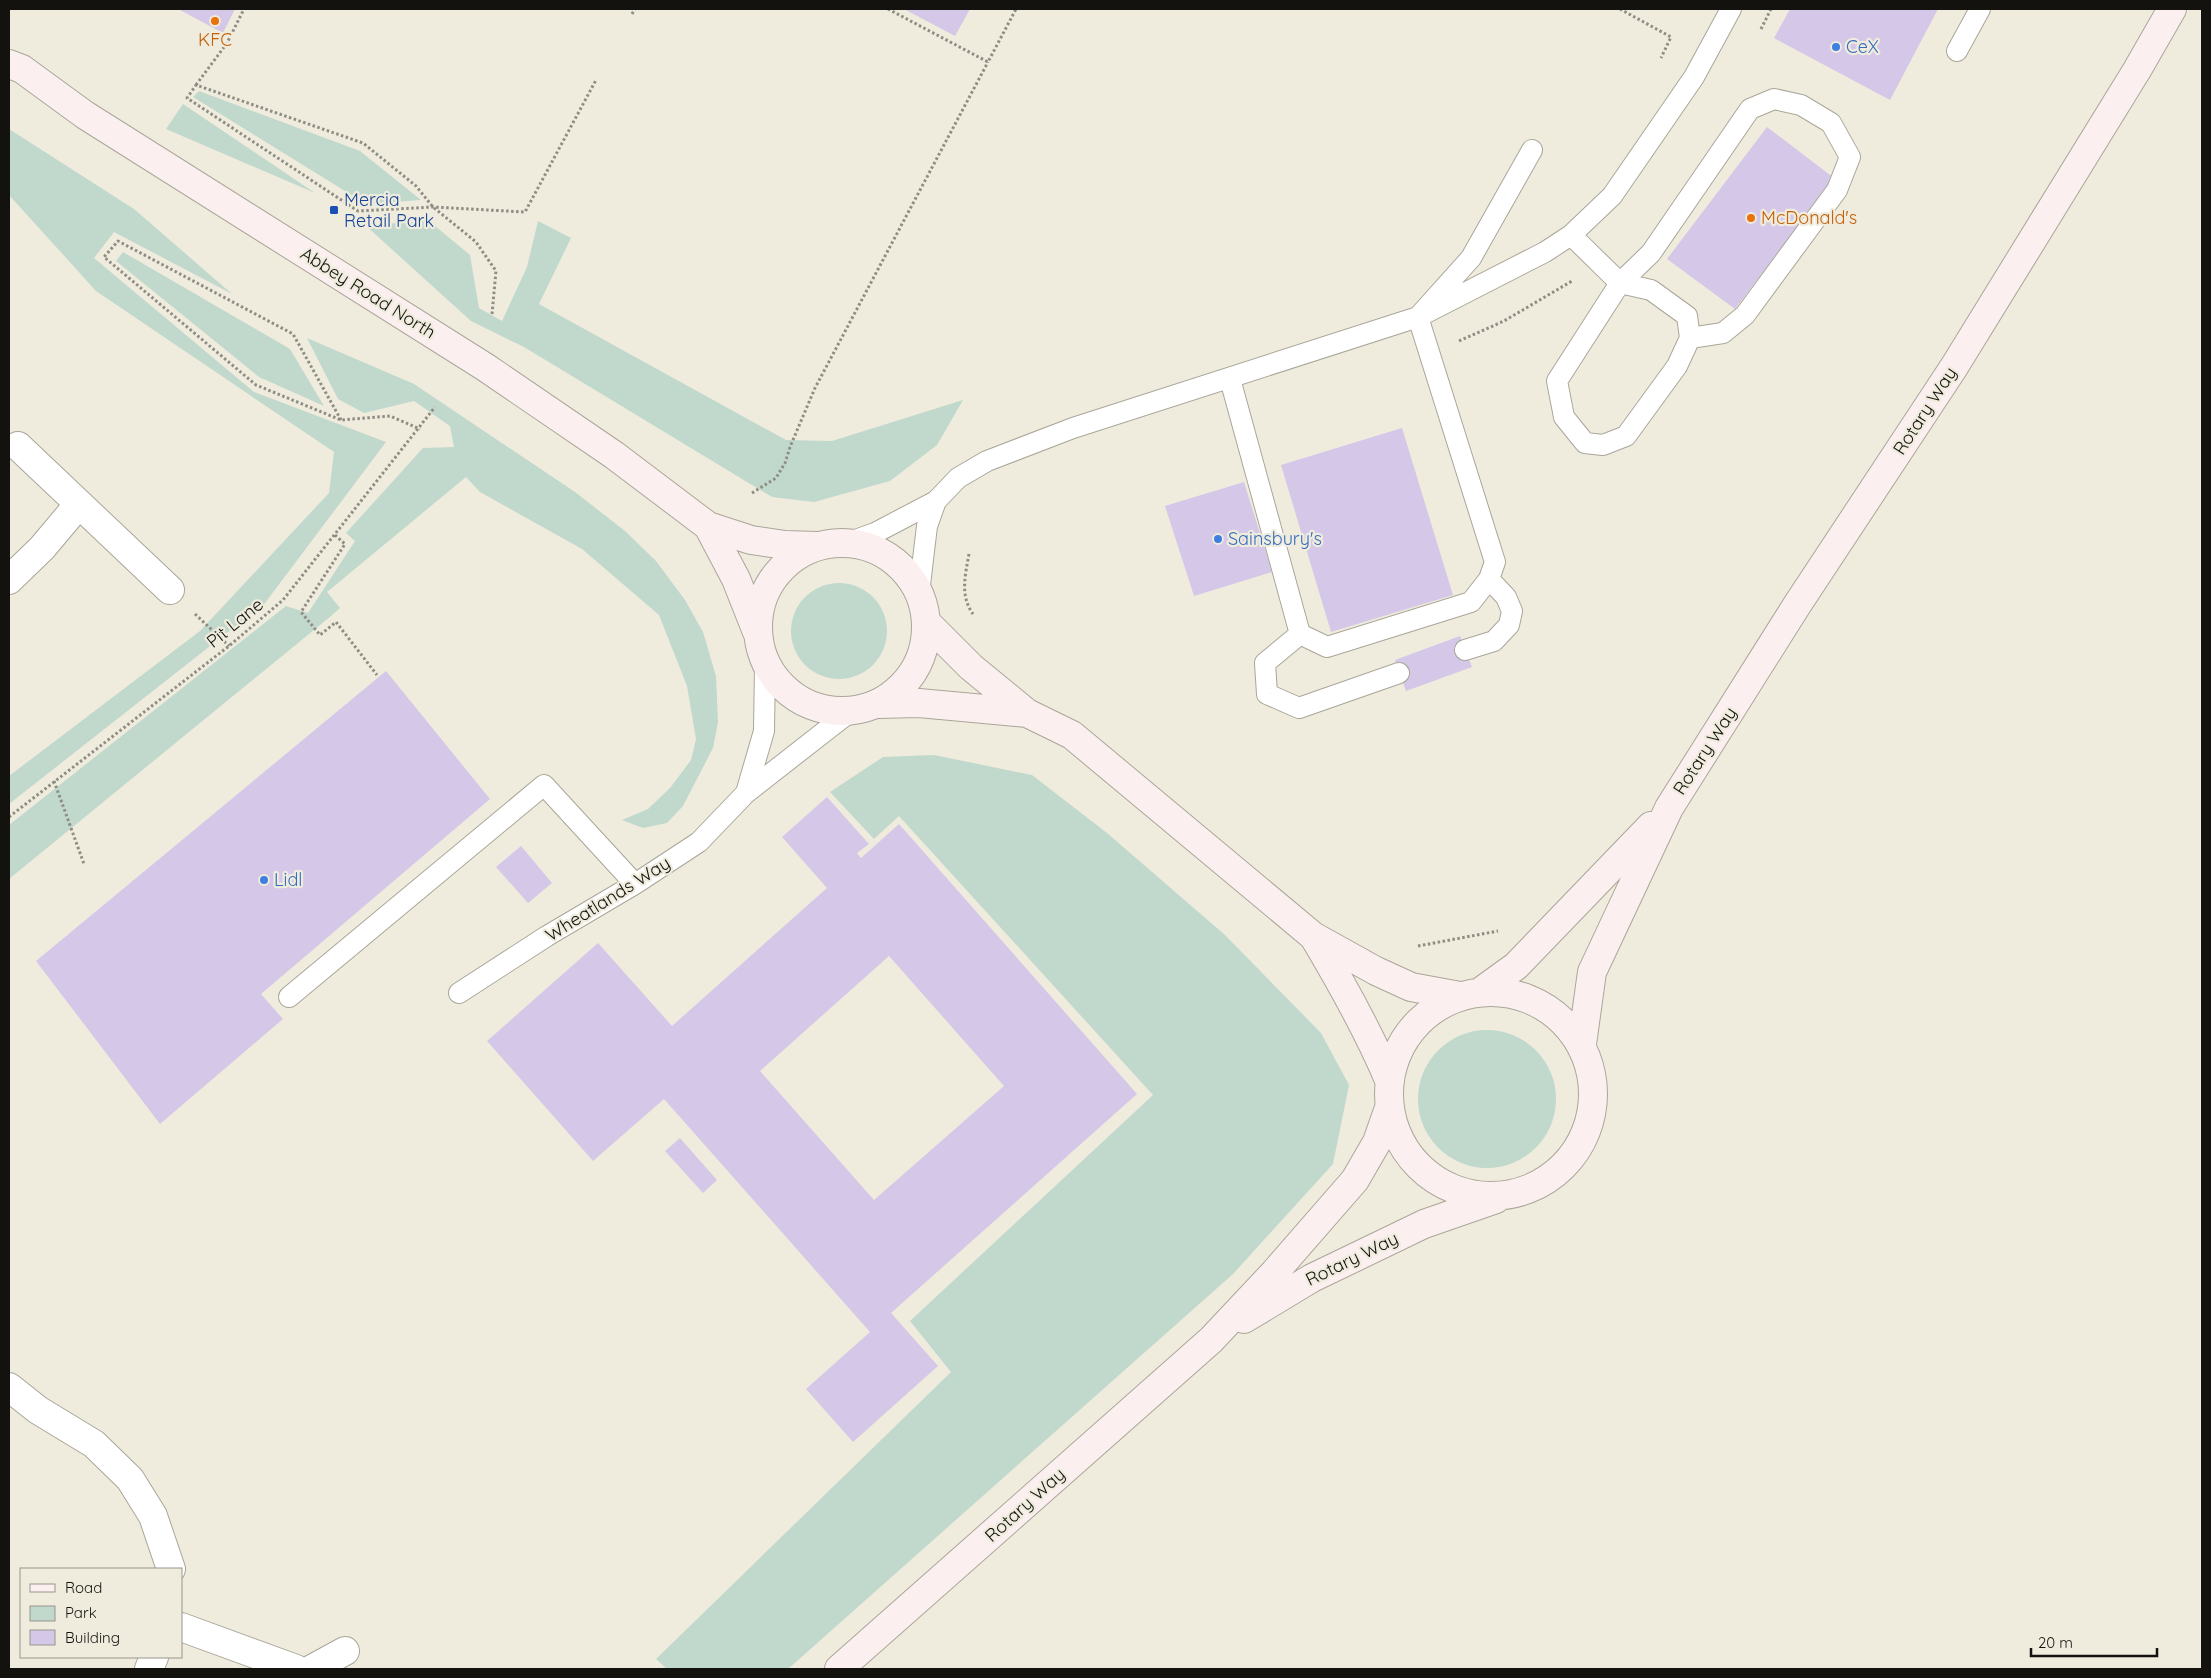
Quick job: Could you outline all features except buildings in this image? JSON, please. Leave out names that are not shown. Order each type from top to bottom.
[{"type":"street","name":"Rotary Way","points":[[1211,1340],[1312,1278],[1424,1224],[1542,1185],[1572,1158],[1591,1122],[1594,1082],[1582,1044],[1592,972],[1669,808],[1797,605],[1954,367],[2132,78],[2172,9]]},
{"type":"street","name":"Abbey Road North","points":[[9,44],[16,67],[85,115],[486,368],[614,456],[708,526],[751,540],[785,545],[818,546]]},
{"type":"street","points":[[18,446],[170,590]]},
{"type":"street","points":[[9,580],[42,548],[79,504]]},
{"type":"street","name":"Abbey Road North","points":[[708,526],[736,579],[757,632]]},
{"type":"street","points":[[878,704],[902,687],[919,662],[926,622],[919,593],[900,566],[875,549],[847,543],[818,546],[788,562],[769,585],[758,617],[757,632],[766,665],[773,676],[794,697],[822,709],[851,711],[878,704],[919,702],[1027,712]]},
{"type":"street","points":[[926,622],[971,667],[1027,712],[1072,735],[1313,936],[1376,971],[1411,987],[1470,994],[1520,995],[1556,1013],[1582,1044]]},
{"type":"street","name":"Rotary Way","points":[[1389,1080],[1397,1052],[1412,1028],[1434,1008],[1470,994],[1523,959],[1669,808]]},
{"type":"street","points":[[1313,936],[1372,1039],[1389,1080],[1389,1108],[1398,1139],[1416,1165],[1441,1185],[1471,1195],[1503,1197]]},
{"type":"street","name":"Rotary Way","points":[[839,1669],[1211,1340],[1274,1273],[1355,1180],[1377,1142],[1389,1108]]},
{"type":"street","points":[[9,1387],[38,1410],[94,1444],[130,1478],[153,1516],[171,1568]]},
{"type":"street","points":[[182,1627],[296,1669]]},
{"type":"street","points":[[312,1669],[345,1651]]},
{"type":"lane","points":[[847,543],[875,533],[936,501],[958,478],[987,461],[1072,428],[1230,379],[1418,317],[1545,252],[1571,235],[1612,196],[1694,77],[1730,9]]},
{"type":"lane","points":[[1957,51],[1980,9]]},
{"type":"lane","points":[[1571,235],[1620,283],[1651,290],[1687,316],[1690,338],[1677,366],[1626,436],[1604,445],[1585,443],[1564,416],[1557,381],[1620,283],[1651,253],[1750,109],[1774,99],[1801,105],[1831,123],[1850,156],[1837,190],[1745,315],[1722,333],[1690,338]]},
{"type":"lane","points":[[1418,317],[1471,258],[1532,150]]},
{"type":"lane","points":[[1230,379],[1300,634],[1327,647],[1471,602],[1489,579],[1494,562],[1418,317]]},
{"type":"lane","points":[[919,593],[927,526],[936,501]]},
{"type":"lane","points":[[1465,650],[1494,641],[1509,625],[1512,611],[1506,597],[1489,579]]},
{"type":"lane","points":[[1300,634],[1265,663],[1267,694],[1299,708],[1399,673]]},
{"type":"lane","name":"Wheatlands Way","points":[[746,793],[764,731],[766,665]]},
{"type":"lane","name":"Wheatlands Way","points":[[460,993],[547,936],[635,884],[699,842],[746,793],[851,711]]},
{"type":"lane","points":[[289,997],[544,785],[635,884]]},
{"type":"path","points":[[244,9],[227,43],[186,98],[358,211],[433,207],[526,212],[596,80]]},
{"type":"path","points":[[632,14],[635,9]]},
{"type":"path","points":[[888,9],[988,62]]},
{"type":"path","points":[[752,493],[776,478],[785,463],[814,388],[1016,9]]},
{"type":"path","points":[[1620,9],[1672,37],[1661,58]]},
{"type":"path","points":[[1761,29],[1772,9]]},
{"type":"path","points":[[196,85],[363,143],[416,186],[433,207],[476,242],[496,271],[492,314]]},
{"type":"path","points":[[341,420],[293,334],[118,241],[104,257],[256,385],[341,420],[390,416],[420,429]]},
{"type":"path","name":"Pit Lane","points":[[9,817],[229,646],[283,600],[436,407]]},
{"type":"path","points":[[335,535],[345,544],[301,612],[320,636],[336,622],[378,675]]},
{"type":"path","points":[[969,554],[963,584],[967,606],[976,619]]},
{"type":"path","points":[[170,590],[229,646]]},
{"type":"path","points":[[54,781],[84,864]]},
{"type":"path","points":[[1418,946],[1506,929]]},
{"type":"green space","points":[[199,91],[360,151],[421,200],[366,204],[193,97]]},
{"type":"green space","points":[[183,104],[315,193],[166,129]]},
{"type":"green space","points":[[9,129],[134,209],[232,294],[114,232],[94,258],[254,392],[386,442],[265,603],[9,804],[9,776],[200,631],[329,493],[334,452],[96,291],[9,195]]},
{"type":"green space","points":[[429,221],[470,255],[479,308],[502,321],[527,267],[538,221],[571,238],[539,304],[786,440],[832,441],[963,400],[937,445],[890,481],[814,502],[772,497],[524,347],[471,321],[365,225]]},
{"type":"green space","points":[[123,252],[290,349],[324,406],[259,377],[116,261]]},
{"type":"green space","points":[[307,338],[414,384],[575,492],[625,531],[656,561],[685,600],[703,632],[716,676],[718,722],[713,748],[683,806],[667,823],[643,828],[622,820],[648,809],[670,788],[691,760],[696,739],[687,686],[659,615],[582,549],[480,492],[466,477],[327,592],[340,608],[331,616],[9,879],[9,825],[286,606],[308,613],[355,541],[346,533],[423,448],[454,447],[450,426],[414,401],[364,413],[338,399]]},
{"type":"green space","points":[[839,583],[857,587],[873,597],[883,613],[887,631],[883,649],[873,665],[857,675],[839,679],[821,675],[805,665],[795,649],[791,631],[795,613],[805,597],[821,587]]},
{"type":"green space","points":[[934,755],[1032,775],[1107,833],[1225,935],[1321,1033],[1349,1085],[1333,1164],[1233,1274],[788,1669],[667,1669],[656,1659],[951,1372],[910,1321],[1153,1095],[899,816],[874,839],[830,792],[883,757]]},
{"type":"green space","points":[[1487,1030],[1513,1035],[1536,1050],[1551,1073],[1556,1099],[1551,1125],[1536,1148],[1513,1163],[1487,1168],[1461,1163],[1438,1148],[1423,1125],[1418,1099],[1423,1073],[1438,1050],[1461,1035]]},
{"type":"place","name":"KFC","points":[[215,21]]},
{"type":"place","name":"CeX","points":[[1836,47]]},
{"type":"place","name":"Mercia Retail Park","points":[[334,210]]},
{"type":"place","name":"McDonald's","points":[[1751,218]]},
{"type":"place","name":"Sainsbury's","points":[[1218,539]]},
{"type":"place","name":"Lidl","points":[[264,880]]}]
